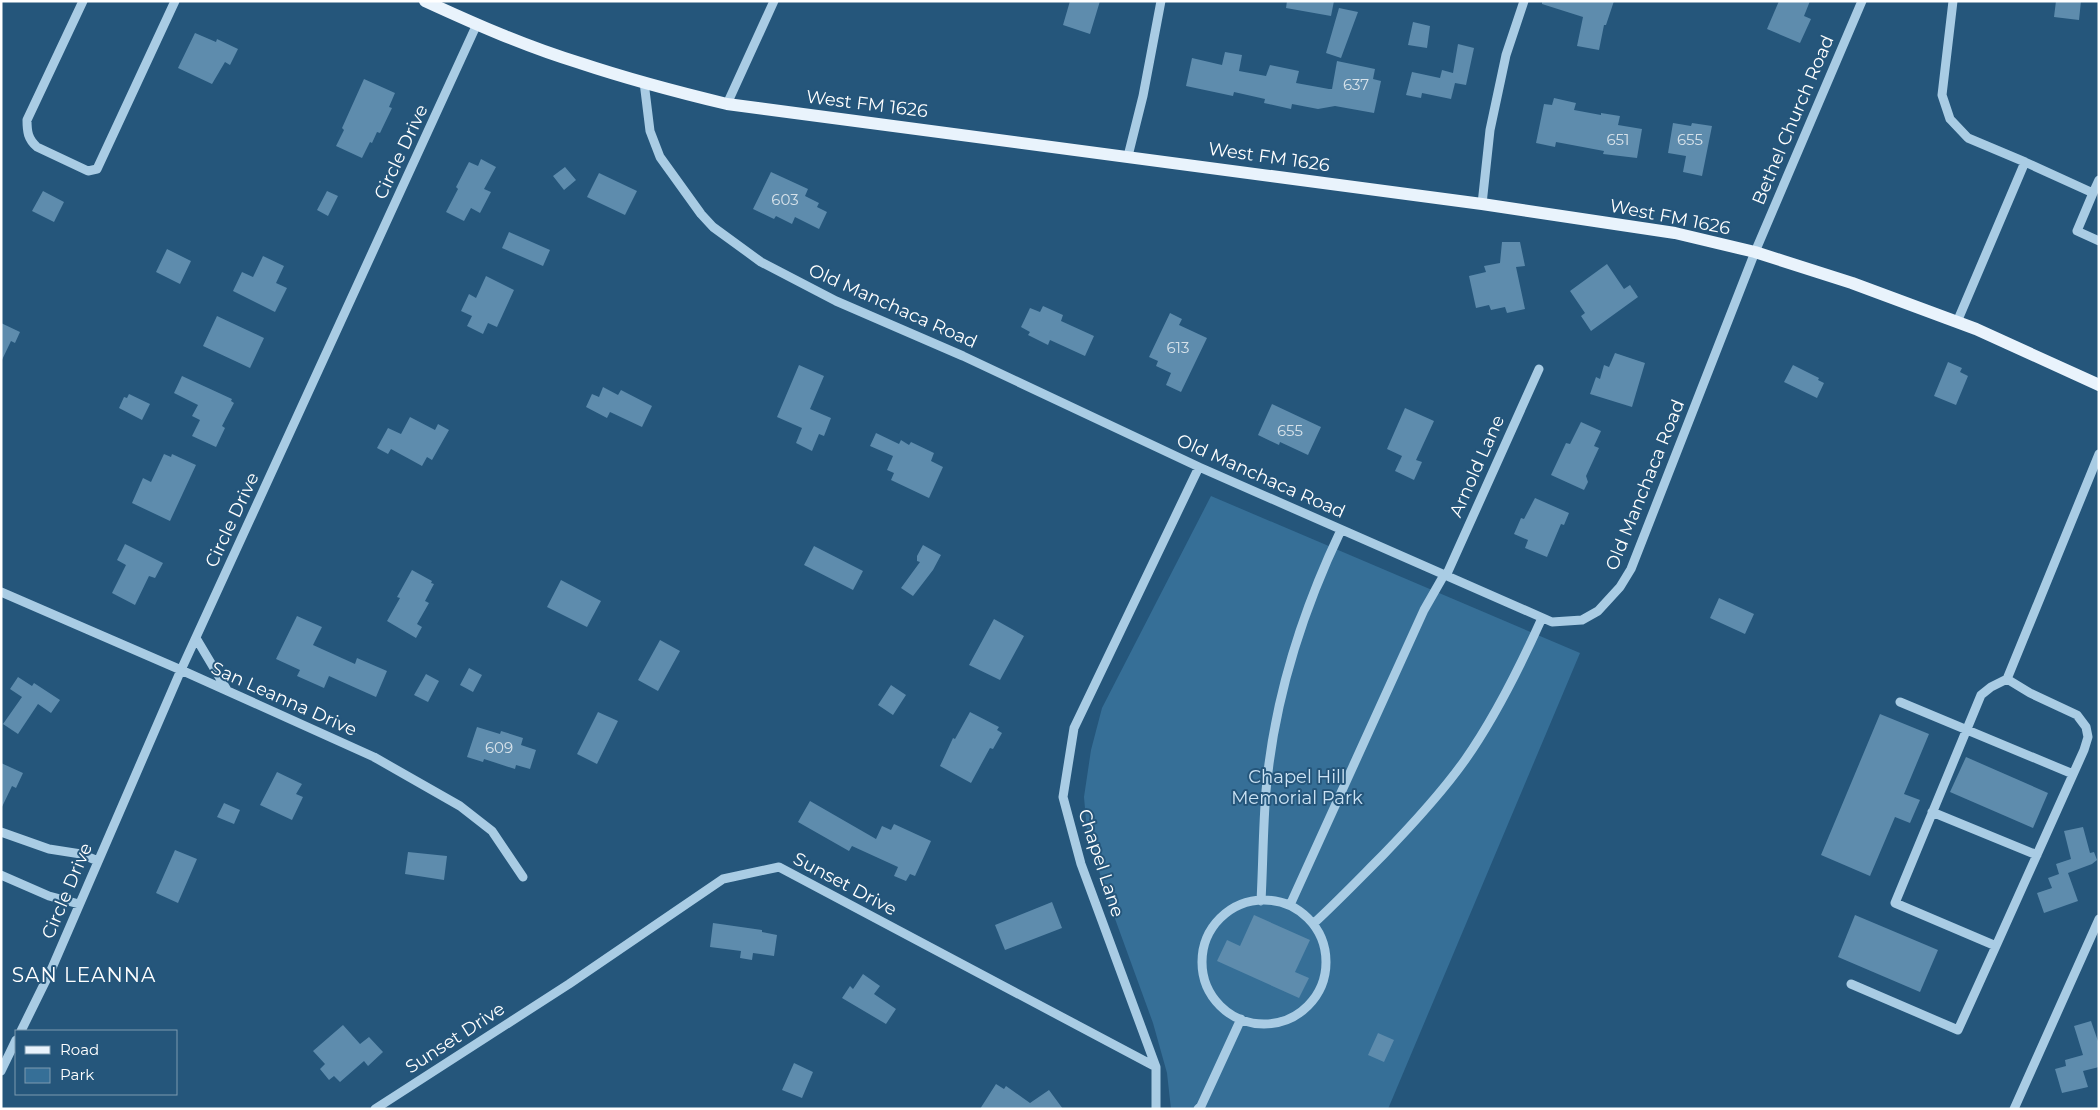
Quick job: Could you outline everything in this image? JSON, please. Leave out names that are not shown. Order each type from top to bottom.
[{"type":"main road","name":"West FM 1626","points":[[425,1],[477,24],[578,63],[727,104],[1482,204],[1675,233],[1755,252],[1852,284],[1957,322],[2099,385]]},
{"type":"street","points":[[83,1],[27,120],[27,131],[31,141],[37,147],[88,171],[97,169],[175,1]]},
{"type":"street","points":[[727,104],[774,1]]},
{"type":"street","points":[[1128,156],[1143,96],[1161,1]]},
{"type":"street","points":[[1482,204],[1490,130],[1506,55],[1524,1]]},
{"type":"street","name":"Bethel Church Road","points":[[1755,252],[1862,1]]},
{"type":"street","points":[[1953,1],[1942,96],[1950,119],[1968,138],[2093,193]]},
{"type":"street","name":"Circle Drive","points":[[21,1030],[52,968],[181,670],[477,24]]},
{"type":"street","name":"Old Manchaca Road","points":[[644,82],[650,131],[660,157],[701,214],[713,227],[761,262],[836,301],[972,360],[1200,467],[1552,622],[1582,620],[1598,611],[1620,587],[1631,569],[1755,252]]},
{"type":"street","points":[[1957,322],[2025,162]]},
{"type":"street","points":[[2099,180],[2077,231],[2099,241]]},
{"type":"street","name":"Arnold Lane","points":[[1290,905],[1424,610],[1445,576],[1538,369]]},
{"type":"street","points":[[1996,946],[1895,903],[1981,695],[1991,687],[2007,680],[2099,454]]},
{"type":"street","name":"Chapel Lane","points":[[1156,1109],[1156,1068],[1081,864],[1063,797],[1074,728],[1200,467]]},
{"type":"street","points":[[1261,901],[1266,792],[1279,700],[1310,600],[1342,530]]},
{"type":"street","name":"San Leanna Drive","points":[[1,592],[374,757],[460,806],[492,831],[523,877]]},
{"type":"street","points":[[1313,924],[1335,904],[1424,811],[1464,762],[1520,669],[1542,618]]},
{"type":"street","points":[[196,638],[227,691]]},
{"type":"street","points":[[1851,984],[1958,1030],[2088,737],[2083,720],[2071,711],[2030,693],[2007,680]]},
{"type":"street","points":[[1900,702],[2073,774]]},
{"type":"street","points":[[1932,812],[2037,855]]},
{"type":"street","points":[[1,832],[50,849],[81,854],[98,861]]},
{"type":"street","name":"Sunset Drive","points":[[375,1109],[569,984],[723,879],[779,868],[1156,1068]]},
{"type":"street","points":[[1,875],[49,896],[79,904]]},
{"type":"street","points":[[1270,900],[1290,905],[1307,916],[1320,932],[1326,952],[1326,972],[1320,992],[1307,1008],[1290,1019],[1270,1025],[1250,1023],[1230,1015],[1215,1001],[1205,983],[1202,962],[1205,942],[1215,924],[1230,910],[1249,902],[1270,900]]},
{"type":"street","points":[[2014,1109],[2099,919]]},
{"type":"street","points":[[1198,1109],[1241,1020]]},
{"type":"street","points":[[1,1071],[15,1042]]},
{"type":"green space","name":"Chapel Hill Memorial Park","points":[[1211,496],[1580,653],[1388,1109],[1171,1109],[1167,1073],[1153,1023],[1106,894],[1087,831],[1084,797],[1091,750],[1102,708]]},
{"type":"building","points":[[1070,1],[1100,1],[1090,34],[1063,25]]},
{"type":"building","points":[[1287,1],[1334,1],[1331,16],[1286,8]]},
{"type":"building","points":[[1542,1],[1614,1],[1606,25],[1604,25],[1599,50],[1577,46],[1583,17],[1542,4]]},
{"type":"building","points":[[1779,1],[1810,1],[1804,16],[1811,19],[1800,43],[1767,29]]},
{"type":"building","points":[[2056,1],[2081,1],[2079,20],[2054,17]]},
{"type":"building","points":[[1339,8],[1358,12],[1341,58],[1326,53]]},
{"type":"building","points":[[1413,22],[1430,26],[1427,48],[1408,45]]},
{"type":"building","points":[[195,33],[216,42],[217,39],[238,49],[230,65],[225,62],[212,84],[178,68]]},
{"type":"building","points":[[1458,44],[1474,48],[1466,85],[1455,83],[1451,99],[1422,93],[1421,98],[1406,95],[1412,72],[1440,78],[1442,70],[1453,73]]},
{"type":"building","points":[[1225,52],[1242,55],[1239,71],[1266,76],[1270,65],[1299,71],[1296,83],[1329,89],[1332,89],[1337,61],[1375,69],[1373,79],[1381,81],[1374,113],[1335,106],[1318,109],[1292,104],[1291,109],[1264,103],[1265,99],[1234,92],[1233,96],[1186,86],[1192,58],[1222,65]]},
{"type":"building","points":[[364,79],[395,93],[389,107],[392,108],[380,133],[377,132],[362,158],[336,146]]},
{"type":"building","points":[[1554,98],[1576,103],[1574,110],[1620,116],[1618,125],[1642,129],[1637,158],[1603,154],[1604,151],[1556,142],[1555,147],[1536,143],[1544,104],[1552,105]]},
{"type":"building","points":[[1673,123],[1691,126],[1692,123],[1712,126],[1702,176],[1683,172],[1686,156],[1668,153]]},
{"type":"building","points":[[481,159],[496,167],[484,189],[491,192],[480,213],[471,208],[464,221],[446,212],[469,162],[478,166]]},
{"type":"building","points":[[565,167],[576,180],[564,190],[553,176]]},
{"type":"building","points":[[771,172],[808,189],[805,196],[819,203],[817,207],[827,212],[819,229],[795,217],[792,224],[776,216],[774,219],[753,209]]},
{"type":"building","points":[[599,173],[637,191],[625,215],[587,197]]},
{"type":"building","points":[[43,191],[64,202],[54,222],[32,211]]},
{"type":"building","points":[[327,191],[338,196],[328,216],[317,210]]},
{"type":"building","points":[[509,232],[550,250],[543,266],[502,248]]},
{"type":"building","points":[[1502,242],[1520,242],[1525,266],[1516,267],[1525,309],[1507,313],[1505,307],[1491,310],[1489,305],[1476,308],[1469,276],[1486,272],[1484,266],[1500,263]]},
{"type":"building","points":[[167,249],[191,261],[180,284],[156,272]]},
{"type":"building","points":[[263,256],[284,266],[276,283],[287,288],[275,312],[233,291],[242,272],[253,277]]},
{"type":"building","points":[[1607,264],[1624,289],[1630,285],[1638,297],[1591,331],[1581,316],[1585,313],[1570,291]]},
{"type":"building","points":[[486,276],[514,290],[497,327],[488,323],[483,334],[467,326],[472,316],[461,311],[469,294],[476,298]]},
{"type":"building","points":[[1043,306],[1063,315],[1061,321],[1094,336],[1085,356],[1050,340],[1048,345],[1028,335],[1030,332],[1021,327],[1030,308],[1040,312]]},
{"type":"building","points":[[1170,313],[1182,319],[1179,325],[1207,338],[1181,392],[1166,385],[1171,373],[1156,366],[1158,361],[1149,357]]},
{"type":"building","points":[[217,316],[264,338],[250,368],[203,346]]},
{"type":"building","points":[[1,323],[20,332],[15,343],[11,341],[1,362]]},
{"type":"building","points":[[1615,353],[1645,363],[1632,407],[1590,394],[1596,377],[1600,379],[1604,365],[1609,367]]},
{"type":"building","points":[[1948,362],[1962,368],[1960,372],[1968,376],[1956,405],[1934,396]]},
{"type":"building","points":[[799,365],[824,376],[810,409],[831,418],[824,436],[819,434],[812,451],[796,443],[802,428],[777,417]]},
{"type":"building","points":[[1793,365],[1819,378],[1818,380],[1824,383],[1817,398],[1784,382]]},
{"type":"building","points":[[182,376],[232,399],[231,401],[234,403],[222,426],[225,428],[216,447],[192,436],[200,420],[192,416],[198,405],[174,393]]},
{"type":"building","points":[[603,387],[618,395],[621,390],[652,406],[642,427],[610,412],[607,418],[586,407],[592,394],[599,397]]},
{"type":"building","points":[[129,394],[150,404],[142,420],[119,408],[124,397],[127,398]]},
{"type":"building","points":[[1272,404],[1321,427],[1308,455],[1280,442],[1279,445],[1258,435]]},
{"type":"building","points":[[1405,408],[1434,421],[1416,460],[1422,462],[1414,480],[1395,471],[1402,456],[1387,449]]},
{"type":"building","points":[[410,417],[435,430],[438,424],[449,430],[432,460],[427,457],[422,466],[391,449],[388,454],[377,448],[388,428],[401,434]]},
{"type":"building","points":[[1581,422],[1601,431],[1594,446],[1599,448],[1586,476],[1588,482],[1584,490],[1551,475],[1566,443],[1570,444]]},
{"type":"building","points":[[876,433],[899,444],[901,440],[909,445],[911,442],[934,453],[931,461],[943,467],[929,498],[891,480],[894,473],[887,470],[893,456],[870,446]]},
{"type":"building","points":[[164,454],[171,457],[172,454],[196,465],[170,521],[132,503],[143,478],[151,482]]},
{"type":"building","points":[[1535,498],[1569,513],[1564,525],[1561,524],[1547,557],[1525,548],[1528,540],[1514,534],[1521,518],[1524,519]]},
{"type":"building","points":[[125,544],[163,563],[155,578],[149,576],[135,605],[112,593],[126,565],[117,560]]},
{"type":"building","points":[[923,545],[941,555],[933,570],[913,596],[901,588],[920,562],[917,561],[917,556]]},
{"type":"building","points":[[814,546],[863,571],[853,590],[804,565]]},
{"type":"building","points":[[412,570],[434,584],[425,601],[429,603],[417,624],[422,627],[416,638],[387,621],[400,598],[397,597]]},
{"type":"building","points":[[561,580],[601,601],[587,627],[547,607]]},
{"type":"building","points":[[1719,598],[1754,614],[1745,634],[1710,618]]},
{"type":"building","points":[[297,616],[322,627],[313,645],[355,664],[357,658],[387,671],[376,697],[329,676],[324,688],[297,676],[300,670],[276,659]]},
{"type":"building","points":[[994,619],[1024,636],[1000,680],[969,665]]},
{"type":"building","points":[[660,640],[680,651],[658,691],[638,680]]},
{"type":"building","points":[[469,668],[482,675],[473,692],[460,685]]},
{"type":"building","points":[[426,674],[439,681],[428,702],[414,695]]},
{"type":"building","points":[[18,677],[32,686],[34,683],[60,700],[51,713],[38,704],[18,734],[3,724],[22,697],[10,689]]},
{"type":"building","points":[[891,685],[906,695],[893,715],[878,705]]},
{"type":"building","points":[[598,712],[618,721],[597,764],[577,754]]},
{"type":"building","points":[[970,712],[999,727],[997,730],[1002,733],[993,749],[990,748],[971,783],[940,766],[953,738],[955,739]]},
{"type":"building","points":[[1880,714],[1929,734],[1904,794],[1920,800],[1910,823],[1895,817],[1870,876],[1821,855]]},
{"type":"building","points":[[477,727],[500,734],[501,731],[523,738],[521,745],[536,750],[530,769],[516,765],[515,769],[484,759],[483,762],[467,757]]},
{"type":"building","points":[[1966,757],[2048,793],[2033,828],[1950,792]]},
{"type":"building","points":[[1,763],[23,773],[16,788],[12,786],[1,809]]},
{"type":"building","points":[[277,772],[302,784],[296,794],[303,797],[292,820],[260,805]]},
{"type":"building","points":[[810,801],[876,839],[882,826],[891,830],[894,824],[931,841],[915,876],[910,874],[906,881],[894,876],[898,867],[852,846],[849,851],[798,822]]},
{"type":"building","points":[[224,803],[240,810],[234,824],[217,817]]},
{"type":"building","points":[[2083,827],[2090,853],[2094,852],[2097,860],[2092,864],[2068,873],[2078,901],[2044,913],[2037,893],[2052,888],[2048,878],[2059,874],[2056,864],[2071,859],[2064,831]]},
{"type":"building","points":[[175,850],[197,859],[178,903],[156,893]]},
{"type":"building","points":[[408,852],[447,856],[444,880],[405,874]]},
{"type":"building","points":[[1052,902],[1062,928],[1005,950],[995,925]]},
{"type":"building","points":[[1254,915],[1310,940],[1295,972],[1309,978],[1299,998],[1217,961],[1227,940],[1240,946]]},
{"type":"building","points":[[1855,915],[1938,950],[1920,992],[1838,957]]},
{"type":"building","points":[[713,923],[762,930],[762,932],[777,935],[774,956],[753,953],[752,960],[740,958],[741,951],[710,947]]},
{"type":"building","points":[[863,974],[880,986],[874,994],[896,1009],[886,1024],[842,998],[850,986],[853,989]]},
{"type":"building","points":[[2091,1021],[2099,1044],[2099,1067],[2083,1071],[2088,1087],[2062,1093],[2055,1069],[2066,1066],[2065,1060],[2083,1055],[2074,1026]]},
{"type":"building","points":[[343,1025],[360,1044],[369,1037],[383,1052],[368,1066],[364,1061],[340,1082],[334,1076],[329,1080],[320,1069],[325,1064],[313,1051]]},
{"type":"building","points":[[1378,1033],[1394,1040],[1384,1062],[1368,1055]]},
{"type":"building","points":[[794,1063],[813,1072],[802,1098],[782,1090]]},
{"type":"building","points":[[996,1084],[1004,1089],[1006,1086],[1030,1103],[1049,1090],[1063,1109],[980,1109]]},
{"type":"district","name":"SAN LEANNA","points":[[84,975]]}]
